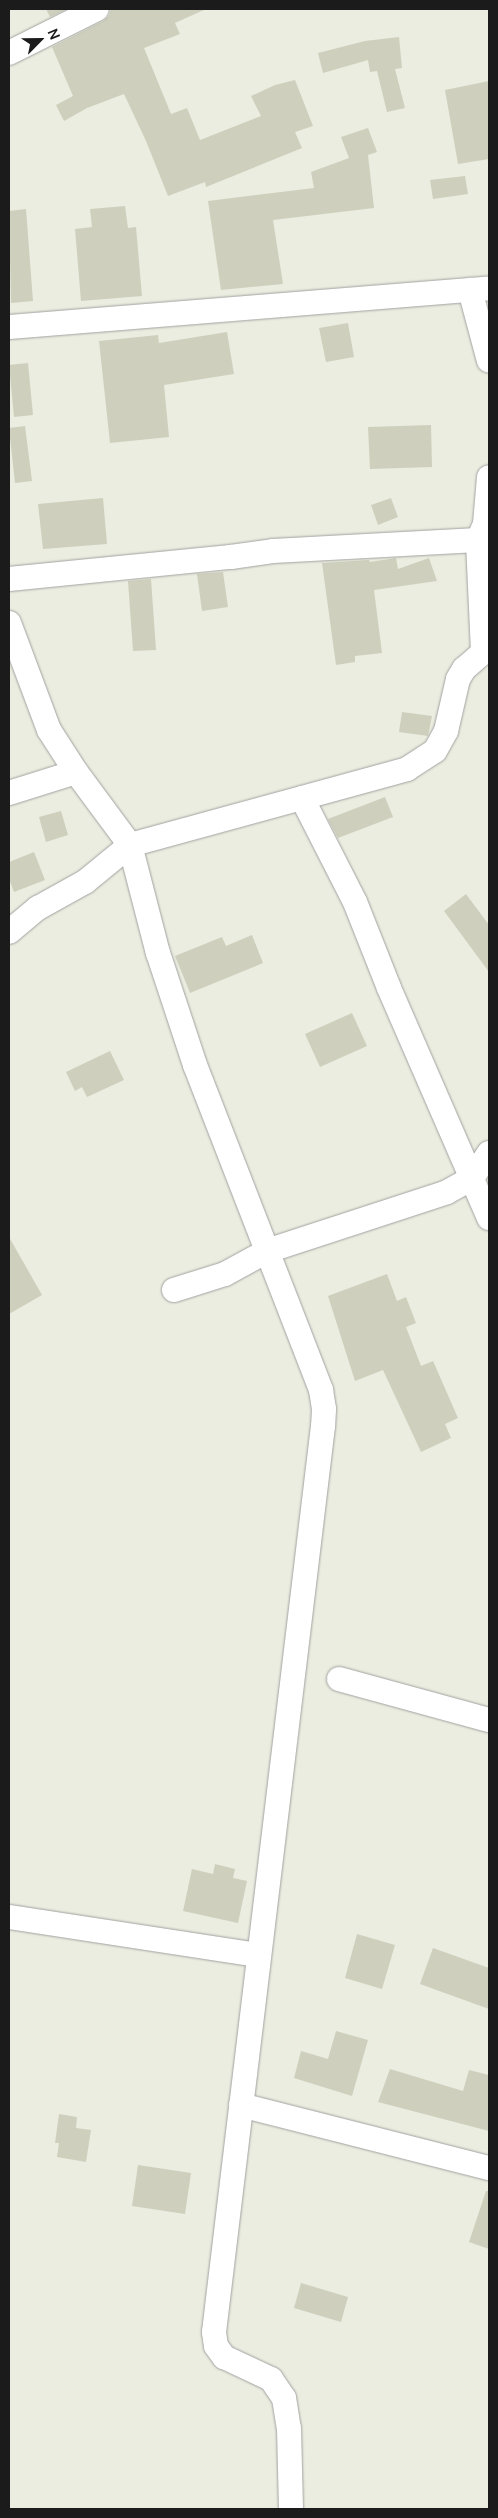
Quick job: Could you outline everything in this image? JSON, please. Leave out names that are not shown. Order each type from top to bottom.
[{"type":"street","points":[[9,53],[97,9]]},
{"type":"street","points":[[9,327],[480,289],[489,360]]},
{"type":"street","points":[[9,932],[38,908],[84,882],[130,845],[407,769],[435,751],[446,731],[458,679],[464,669],[486,650],[478,540],[485,524],[489,477]]},
{"type":"street","points":[[9,579],[231,557],[273,550],[478,540]]},
{"type":"street","points":[[9,623],[49,730],[76,772],[130,845],[158,953],[194,1065],[313,1365],[321,1390],[324,1409],[214,2332],[216,2346],[224,2356],[271,2379],[284,2398],[289,2428],[291,2509]]},
{"type":"street","points":[[9,792],[76,772]]},
{"type":"street","points":[[302,798],[355,902],[389,988],[489,1218]]},
{"type":"street","points":[[174,1290],[225,1274],[267,1251],[447,1192],[472,1178],[489,1153]]},
{"type":"street","points":[[339,1679],[489,1720]]},
{"type":"street","points":[[9,1917],[258,1955]]},
{"type":"street","points":[[242,2105],[489,2168]]},
{"type":"building","points":[[46,9],[67,9],[50,17]]},
{"type":"building","points":[[111,9],[206,9],[175,23],[180,34],[144,48],[171,114],[187,108],[200,140],[261,116],[251,96],[275,85],[295,80],[313,126],[295,132],[302,148],[206,187],[205,182],[168,196],[146,141],[124,94],[87,108],[64,121],[56,105],[73,96],[52,47],[103,21],[109,16]]},
{"type":"building","points":[[399,37],[402,68],[395,69],[405,108],[387,112],[377,71],[370,72],[368,60],[323,73],[318,53],[365,41]]},
{"type":"building","points":[[489,81],[489,159],[458,164],[445,90]]},
{"type":"building","points":[[368,128],[377,152],[368,155],[374,208],[273,220],[283,284],[221,290],[208,201],[314,188],[311,172],[349,158],[341,137]]},
{"type":"building","points":[[465,176],[468,194],[433,199],[430,180]]},
{"type":"building","points":[[125,206],[128,228],[136,227],[142,296],[81,301],[75,229],[92,227],[90,209]]},
{"type":"building","points":[[26,209],[33,301],[11,303],[9,211]]},
{"type":"building","points":[[348,323],[354,357],[326,362],[319,328]]},
{"type":"building","points":[[227,332],[234,374],[164,385],[169,437],[110,443],[99,341],[158,335],[159,343]]},
{"type":"building","points":[[28,363],[33,415],[14,417],[9,365]]},
{"type":"building","points":[[431,425],[432,467],[370,469],[368,427]]},
{"type":"building","points":[[25,426],[32,481],[15,483],[9,428]]},
{"type":"building","points":[[103,498],[107,544],[43,549],[38,504]]},
{"type":"building","points":[[391,498],[398,517],[378,525],[371,505]]},
{"type":"building","points":[[396,558],[398,569],[429,558],[437,581],[374,590],[382,653],[355,656],[355,662],[336,665],[322,563],[369,560],[370,562]]},
{"type":"building","points":[[223,572],[228,607],[202,611],[197,574]]},
{"type":"building","points":[[151,579],[156,650],[133,651],[128,581]]},
{"type":"building","points":[[402,712],[432,716],[428,736],[399,732]]},
{"type":"building","points":[[385,797],[393,817],[338,838],[328,819]]},
{"type":"building","points":[[61,811],[68,835],[46,842],[39,817]]},
{"type":"building","points":[[34,852],[45,880],[14,892],[9,879],[9,862]]},
{"type":"building","points":[[466,894],[489,925],[489,972],[444,911]]},
{"type":"building","points":[[252,935],[263,963],[190,993],[175,956],[222,937],[226,946]]},
{"type":"building","points":[[352,1013],[367,1046],[320,1067],[305,1034]]},
{"type":"building","points":[[110,1051],[124,1080],[87,1097],[82,1087],[75,1091],[66,1072]]},
{"type":"building","points":[[9,1237],[42,1295],[9,1314]]},
{"type":"building","points":[[387,1274],[397,1301],[406,1297],[416,1323],[406,1327],[421,1366],[433,1361],[458,1418],[445,1424],[451,1438],[421,1452],[383,1370],[355,1381],[328,1296]]},
{"type":"building","points":[[215,1864],[235,1869],[233,1878],[247,1881],[238,1923],[183,1911],[192,1869],[213,1874]]},
{"type":"building","points":[[357,1934],[395,1945],[382,1989],[345,1978]]},
{"type":"building","points":[[433,1948],[489,1968],[489,2009],[420,1984]]},
{"type":"building","points":[[336,2031],[368,2040],[352,2096],[294,2078],[301,2051],[328,2059]]},
{"type":"building","points":[[390,2069],[463,2091],[469,2070],[489,2075],[489,2131],[378,2102]]},
{"type":"building","points":[[59,2114],[77,2117],[76,2128],[91,2130],[86,2162],[57,2157],[59,2143],[55,2143]]},
{"type":"building","points":[[138,2165],[191,2173],[185,2214],[132,2206]]},
{"type":"building","points":[[486,2191],[489,2191],[489,2249],[469,2242]]},
{"type":"building","points":[[301,2283],[348,2297],[341,2322],[294,2308]]}]
